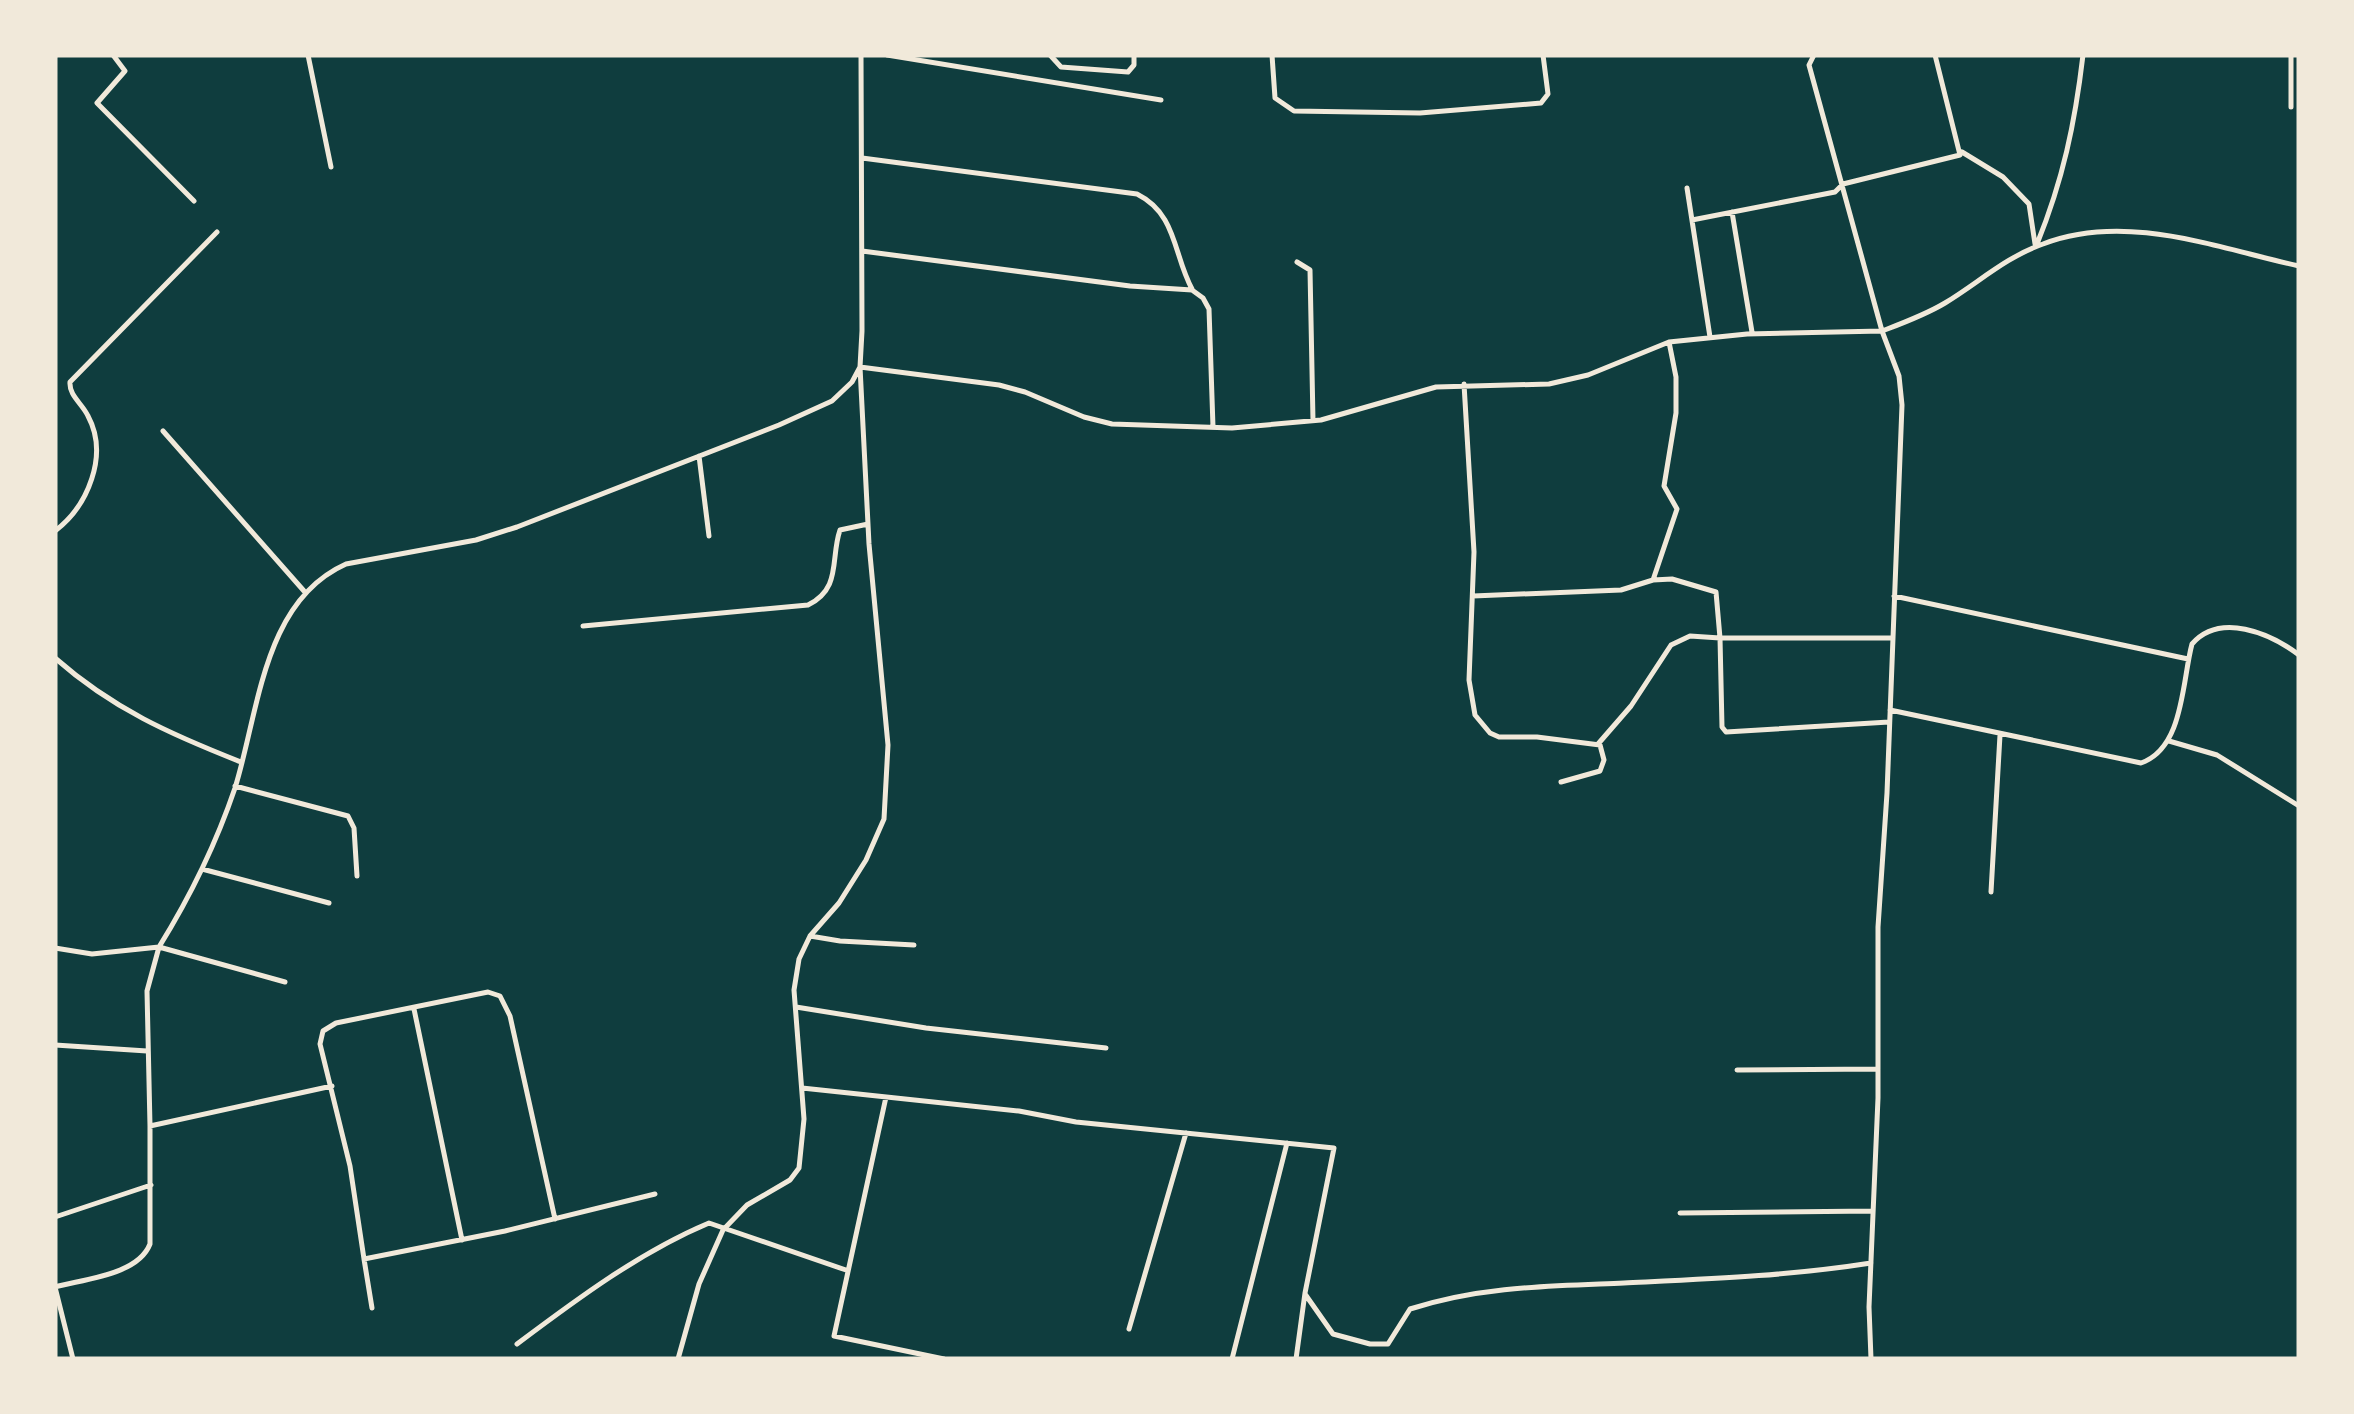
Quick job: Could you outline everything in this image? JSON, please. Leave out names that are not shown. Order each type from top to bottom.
[{"type":"street","points":[[112,55],[124,71],[96,103],[194,201]]},
{"type":"street","points":[[308,55],[330,167]]},
{"type":"street","points":[[678,1359],[698,1284],[723,1230],[747,1205],[790,1180],[798,1168],[804,1119],[795,978],[799,959],[810,936],[866,860],[884,819],[888,745],[868,524],[860,367],[860,55]]},
{"type":"street","points":[[887,55],[1160,100]]},
{"type":"street","points":[[1050,55],[1060,67],[1128,72],[1134,65],[1134,55]]},
{"type":"street","points":[[1272,55],[1275,98],[1286,108],[1420,114],[1541,103],[1548,94],[1543,55]]},
{"type":"street","points":[[1814,55],[1809,65],[1902,395],[1878,926],[1878,1069],[1870,1263],[1872,1359]]},
{"type":"street","points":[[1935,55],[1962,152],[2003,177],[2029,204],[2036,247]]},
{"type":"street","points":[[2036,247],[2074,128],[2082,55]]},
{"type":"street","points":[[2290,108],[2291,55]]},
{"type":"street","points":[[1692,220],[1836,192],[1842,184],[1958,157],[1962,152]]},
{"type":"street","points":[[862,158],[1137,194],[1152,204],[1172,228],[1192,290]]},
{"type":"street","points":[[1687,188],[1710,337]]},
{"type":"street","points":[[1732,212],[1752,334]]},
{"type":"street","points":[[860,367],[999,385],[1112,424],[1213,428],[1313,421],[1436,387],[1549,384],[1588,375],[1669,342],[1752,334],[1882,331],[1947,302],[1976,280],[2036,247],[2080,234],[2117,231],[2177,238],[2299,266]]},
{"type":"street","points":[[55,531],[85,499],[95,461],[90,418],[70,391],[70,382],[217,232]]},
{"type":"street","points":[[862,251],[1130,286],[1192,290],[1209,309],[1213,428]]},
{"type":"street","points":[[1297,262],[1310,270],[1313,421]]},
{"type":"street","points":[[1653,580],[1677,510],[1664,486],[1676,413],[1676,377],[1669,342]]},
{"type":"street","points":[[73,1359],[55,1288],[141,1260],[150,1244],[147,990],[159,947],[202,869],[235,786],[267,669],[284,625],[304,590],[346,564],[476,540],[699,456],[832,401],[852,382],[860,367]]},
{"type":"street","points":[[1464,384],[1472,511],[1469,680],[1475,715],[1481,725],[1499,738],[1536,737],[1598,744]]},
{"type":"street","points":[[163,431],[304,590]]},
{"type":"street","points":[[699,456],[709,536]]},
{"type":"street","points":[[582,626],[808,605],[819,599],[832,582],[840,530],[868,524]]},
{"type":"street","points":[[1473,596],[1621,590],[1653,580],[1672,579],[1716,592],[1722,727],[1726,732],[1889,722]]},
{"type":"street","points":[[1894,596],[2188,659]]},
{"type":"street","points":[[1890,710],[2141,763],[2153,759],[2168,740],[2196,639],[2220,626],[2273,639],[2299,655]]},
{"type":"street","points":[[1598,744],[1631,706],[1672,645],[1690,636],[1892,638]]},
{"type":"street","points":[[55,658],[94,690],[148,724],[241,762]]},
{"type":"street","points":[[1991,892],[2000,735]]},
{"type":"street","points":[[2168,740],[2217,755],[2299,806]]},
{"type":"street","points":[[1561,782],[1600,771],[1604,760],[1598,744]]},
{"type":"street","points":[[235,786],[348,816],[354,828],[357,876]]},
{"type":"street","points":[[202,869],[329,903]]},
{"type":"street","points":[[810,936],[840,942],[914,945]]},
{"type":"street","points":[[55,948],[92,954],[159,947],[285,982]]},
{"type":"street","points":[[372,1308],[350,1166],[320,1044],[323,1031],[336,1024],[495,992],[506,1002],[555,1219]]},
{"type":"street","points":[[796,1007],[926,1028],[1106,1048]]},
{"type":"street","points":[[414,1009],[462,1240]]},
{"type":"street","points":[[55,1045],[148,1051]]},
{"type":"street","points":[[1738,1070],[1878,1069]]},
{"type":"street","points":[[150,1126],[332,1086]]},
{"type":"street","points":[[802,1088],[1334,1148],[1304,1293],[1296,1359]]},
{"type":"street","points":[[886,1098],[834,1336],[944,1359]]},
{"type":"street","points":[[1129,1328],[1186,1132]]},
{"type":"street","points":[[1232,1359],[1287,1143]]},
{"type":"street","points":[[55,1217],[151,1184]]},
{"type":"street","points":[[364,1259],[655,1194]]},
{"type":"street","points":[[1680,1213],[1873,1211]]},
{"type":"street","points":[[517,1344],[608,1279],[709,1223],[846,1270]]},
{"type":"street","points":[[1304,1293],[1333,1334],[1382,1344],[1393,1340],[1410,1309],[1493,1289],[1816,1272],[1870,1263]]}]
